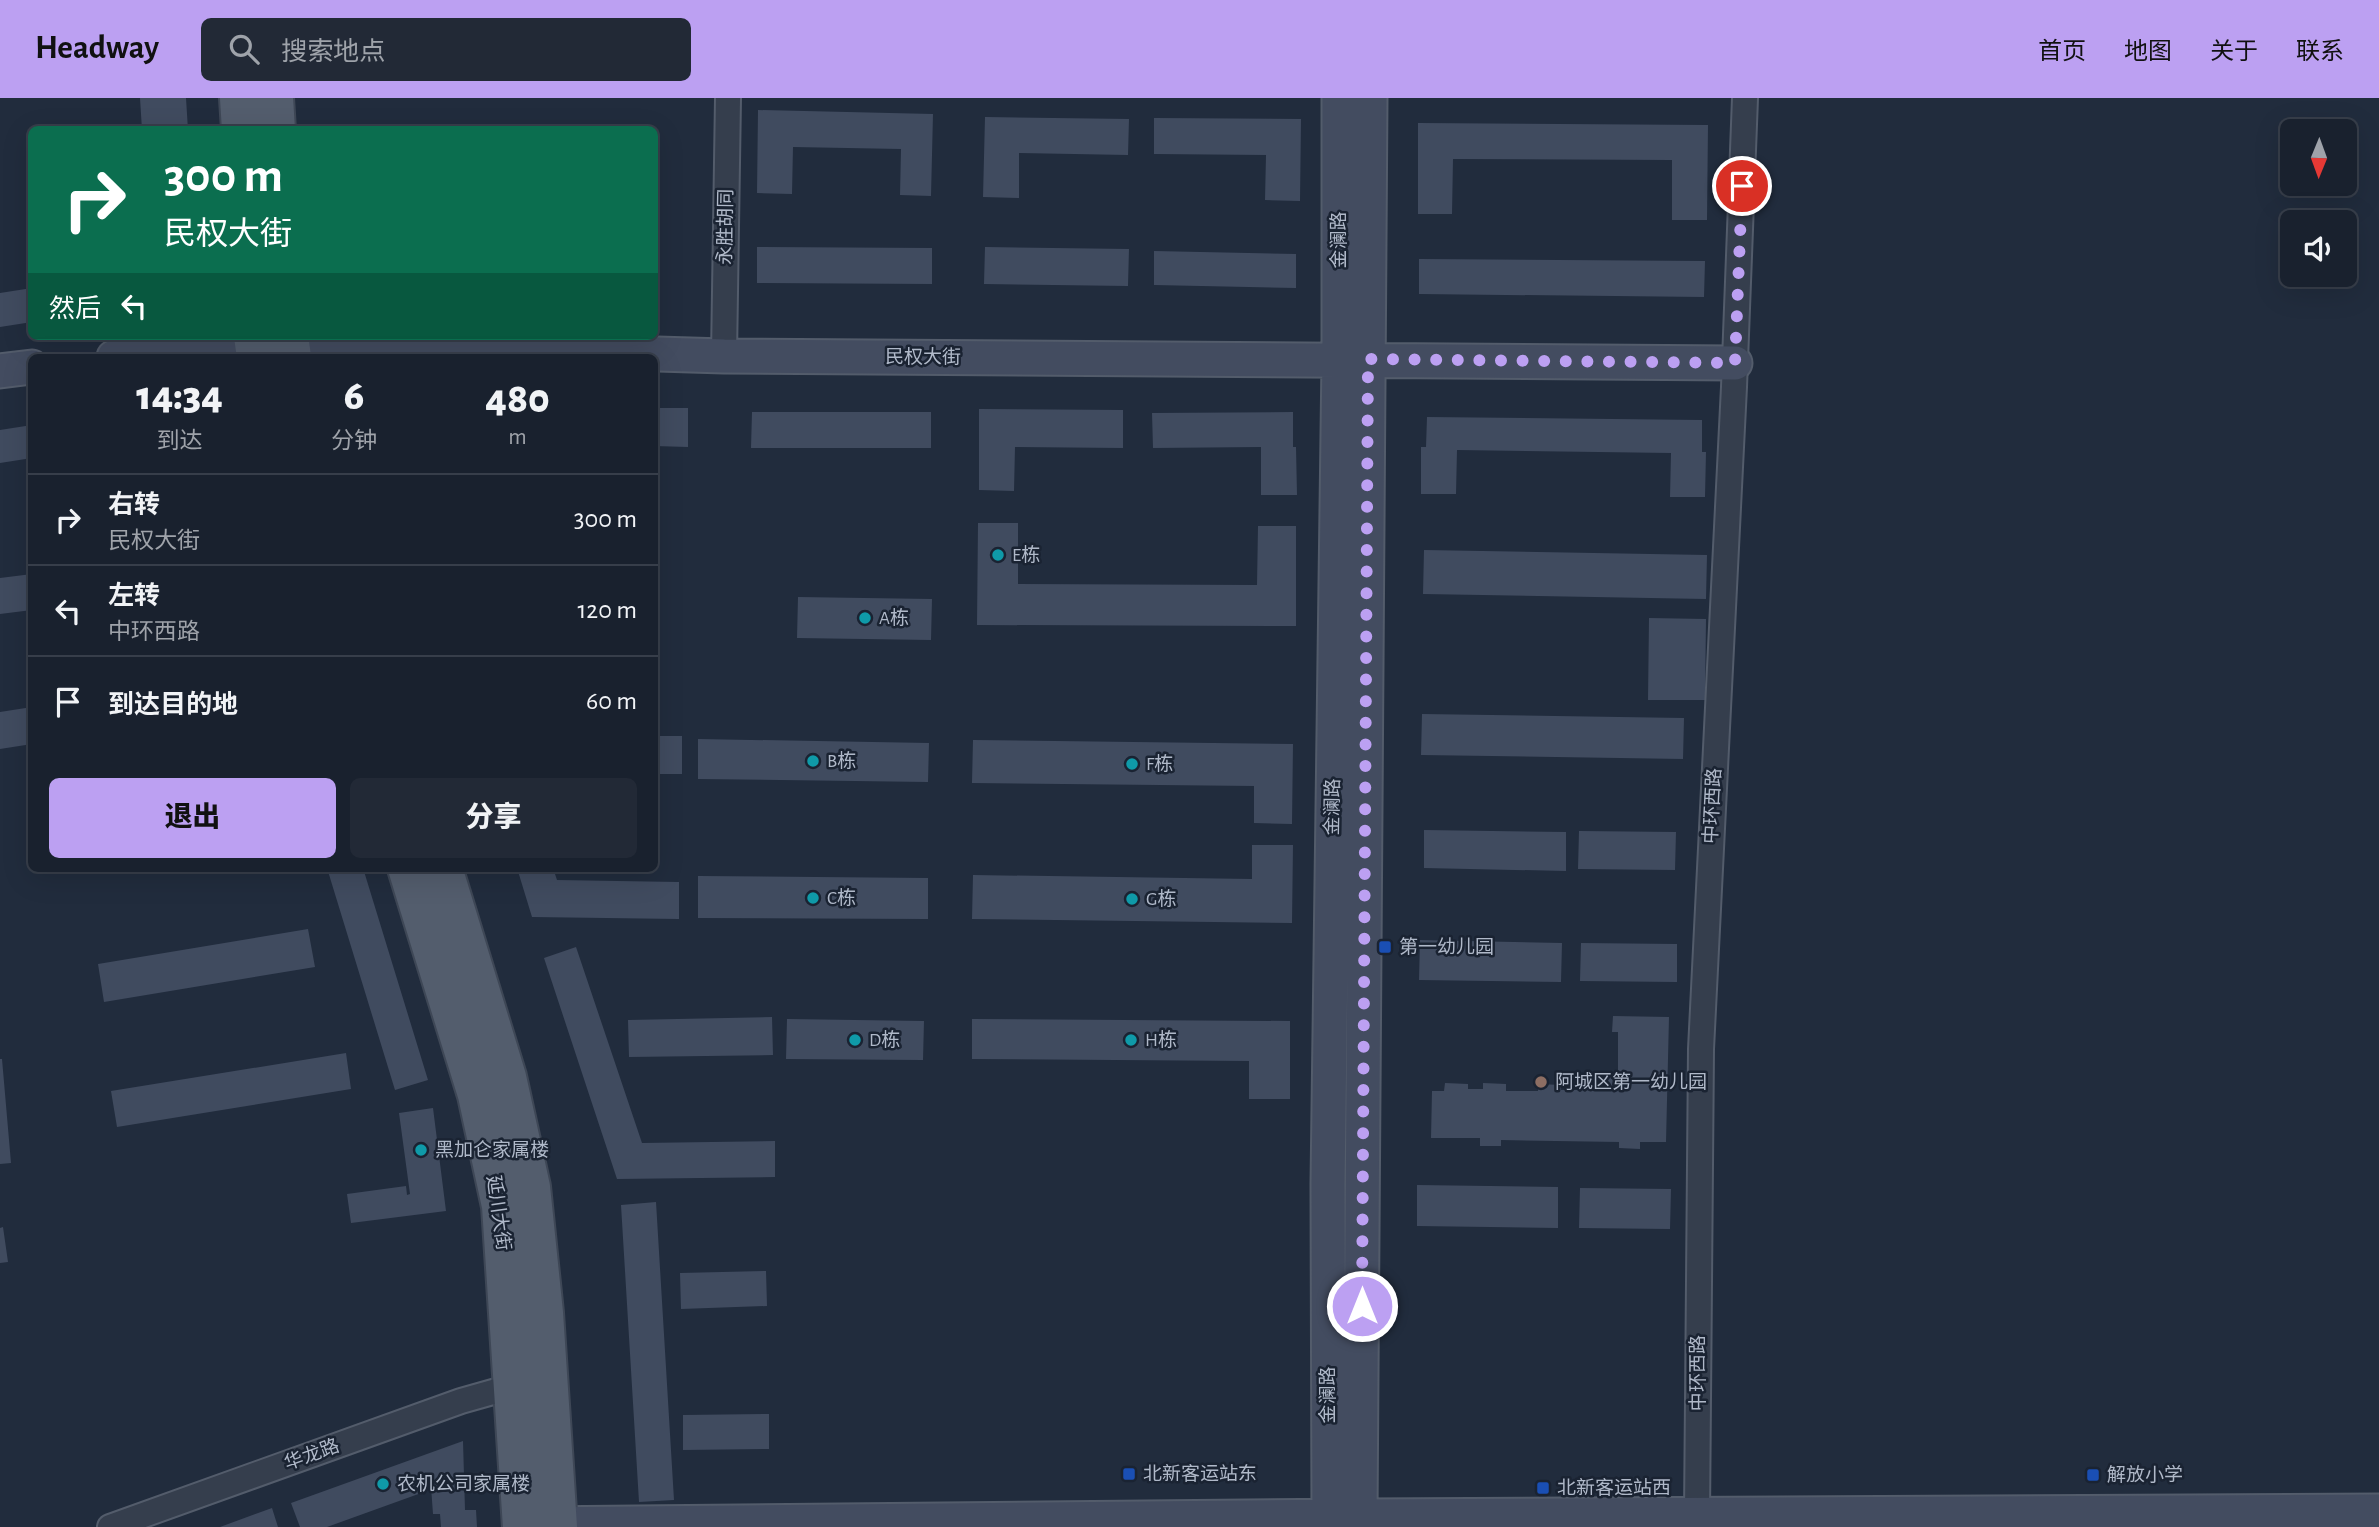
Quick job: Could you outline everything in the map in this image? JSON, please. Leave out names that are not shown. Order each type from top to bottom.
[{"type":"main road","points":[[239,98],[241,126]]},
{"type":"main road","points":[[274,98],[276,126]]},
{"type":"main road","name":"延川大街","points":[[408,872],[477,1095],[501,1206],[514,1386],[540,1526]]},
{"type":"main road","name":"延川大街","points":[[444,872],[508,1077],[531,1187],[544,1313],[540,1526]]},
{"type":"street","name":"永胜胡同","points":[[724,356],[728,98]]},
{"type":"street","name":"金澜路","points":[[1339,98],[1353,359]]},
{"type":"street","name":"金澜路","points":[[1344,1516],[1353,359],[1370,98]]},
{"type":"street","name":"中环西路","points":[[1679,1519],[1735,363],[1745,98]]},
{"type":"street","name":"民权大街","points":[[154,354],[272,345],[642,354]]},
{"type":"street","name":"民权大街","points":[[658,354],[1735,363]]},
{"type":"street","points":[[0,371],[28,368]]},
{"type":"street","name":"华龙路","points":[[110,1527],[461,1401],[514,1386]]},
{"type":"street","points":[[540,1526],[1344,1516],[1679,1519],[2379,1511]]},
{"type":"building","points":[[140,98],[186,98],[188,126],[142,126]]},
{"type":"building","points":[[758,110],[933,114],[931,196],[900,195],[901,149],[793,147],[792,194],[757,193]]},
{"type":"building","points":[[985,117],[1129,119],[1128,155],[1019,153],[1019,198],[983,197]]},
{"type":"building","points":[[1154,118],[1301,119],[1300,201],[1265,200],[1266,155],[1154,154]]},
{"type":"building","points":[[1418,123],[1708,125],[1707,220],[1672,220],[1672,160],[1453,159],[1452,214],[1418,214]]},
{"type":"building","points":[[757,247],[932,248],[932,284],[757,283]]},
{"type":"building","points":[[985,247],[1129,249],[1128,286],[984,284]]},
{"type":"building","points":[[1154,251],[1296,254],[1296,288],[1154,285]]},
{"type":"building","points":[[1419,259],[1705,261],[1704,297],[1419,294]]},
{"type":"building","points":[[28,289],[28,323],[0,327],[0,293]]},
{"type":"building","points":[[658,408],[688,408],[688,447],[658,446]]},
{"type":"building","points":[[979,409],[1123,410],[1123,448],[1015,447],[1014,491],[979,490]]},
{"type":"building","points":[[752,412],[931,412],[931,448],[751,448]]},
{"type":"building","points":[[1293,412],[1297,495],[1261,495],[1261,447],[1153,448],[1152,413]]},
{"type":"building","points":[[1427,417],[1702,420],[1702,452],[1706,452],[1705,497],[1670,497],[1671,453],[1457,450],[1456,494],[1421,494],[1421,447],[1426,447]]},
{"type":"building","points":[[28,426],[28,459],[0,463],[0,430]]},
{"type":"building","name":"E栋","points":[[978,523],[1018,523],[1018,584],[1257,585],[1258,526],[1296,526],[1296,626],[977,625]]},
{"type":"building","points":[[1424,550],[1707,555],[1706,599],[1423,594]]},
{"type":"building","points":[[28,574],[28,610],[0,614],[0,578]]},
{"type":"building","name":"A栋","points":[[798,597],[932,599],[931,640],[797,638]]},
{"type":"building","points":[[1649,618],[1706,619],[1705,700],[1648,700]]},
{"type":"building","points":[[28,708],[28,745],[0,749],[0,712]]},
{"type":"building","points":[[1422,714],[1684,718],[1683,759],[1421,755]]},
{"type":"building","points":[[658,736],[682,736],[682,774],[658,774]]},
{"type":"building","name":"B栋","points":[[698,739],[929,743],[928,782],[698,779]]},
{"type":"building","name":"F栋","points":[[973,740],[1293,744],[1292,824],[1254,823],[1254,786],[972,783]]},
{"type":"building","points":[[1424,830],[1566,832],[1566,871],[1424,868]]},
{"type":"building","points":[[1579,831],[1676,832],[1675,870],[1578,869]]},
{"type":"building","name":"G栋","points":[[1252,845],[1293,845],[1292,923],[972,919],[973,875],[1252,879]]},
{"type":"building","points":[[328,872],[364,872],[428,1080],[395,1090]]},
{"type":"building","points":[[518,872],[554,872],[557,880],[679,882],[679,919],[532,917]]},
{"type":"building","name":"C栋","points":[[698,876],[928,878],[928,919],[698,918]]},
{"type":"building","points":[[308,929],[315,967],[104,1002],[98,964]]},
{"type":"building","points":[[1420,940],[1562,943],[1561,982],[1419,980]]},
{"type":"building","points":[[1581,943],[1677,944],[1677,982],[1580,981]]},
{"type":"building","points":[[576,947],[642,1143],[775,1141],[775,1177],[617,1179],[544,958]]},
{"type":"building","points":[[1613,1016],[1669,1017],[1666,1142],[1640,1142],[1640,1149],[1619,1148],[1619,1142],[1501,1140],[1501,1146],[1480,1146],[1480,1138],[1431,1138],[1432,1091],[1444,1091],[1445,1083],[1468,1084],[1468,1089],[1483,1089],[1483,1083],[1506,1084],[1506,1091],[1538,1091],[1538,1084],[1561,1085],[1561,1090],[1596,1090],[1606,1076],[1618,1073],[1618,1032],[1612,1032]]},
{"type":"building","points":[[772,1017],[773,1055],[629,1057],[628,1020]]},
{"type":"building","name":"D栋","points":[[787,1019],[924,1021],[923,1060],[786,1059]]},
{"type":"building","name":"H栋","points":[[972,1019],[1290,1021],[1290,1099],[1249,1099],[1249,1061],[972,1059]]},
{"type":"building","points":[[346,1053],[351,1089],[117,1127],[111,1091]]},
{"type":"building","points":[[0,1059],[11,1163],[0,1164]]},
{"type":"building","name":"黑加仑家属楼","points":[[433,1108],[446,1211],[351,1223],[347,1194],[406,1186],[407,1195],[410,1194],[399,1113]]},
{"type":"building","points":[[1417,1185],[1558,1187],[1558,1228],[1417,1226]]},
{"type":"building","points":[[1580,1188],[1671,1189],[1670,1229],[1579,1228]]},
{"type":"building","points":[[656,1202],[674,1500],[639,1502],[621,1205]]},
{"type":"building","points":[[3,1227],[8,1262],[0,1263],[0,1228]]},
{"type":"building","points":[[766,1271],[767,1306],[681,1309],[680,1273]]},
{"type":"building","points":[[769,1414],[769,1449],[683,1450],[683,1415]]},
{"type":"building","name":"农机公司家属楼","points":[[463,1441],[465,1510],[476,1510],[477,1527],[441,1527],[440,1514],[433,1514],[430,1473],[419,1477],[424,1492],[327,1527],[300,1527],[291,1503]]},
{"type":"building","points":[[272,1508],[278,1527],[220,1527]]},
{"type":"place","name":"E栋","points":[[998,555]]},
{"type":"place","name":"A栋","points":[[865,618]]},
{"type":"place","name":"B栋","points":[[813,761]]},
{"type":"place","name":"F栋","points":[[1132,764]]},
{"type":"place","name":"C栋","points":[[813,898]]},
{"type":"place","name":"G栋","points":[[1132,899]]},
{"type":"place","name":"第一幼儿园","points":[[1385,947]]},
{"type":"place","name":"D栋","points":[[855,1040]]},
{"type":"place","name":"H栋","points":[[1131,1040]]},
{"type":"place","name":"阿城区第一幼儿园","points":[[1541,1082]]},
{"type":"place","name":"黑加仑家属楼","points":[[421,1150]]},
{"type":"place","name":"北新客运站东","points":[[1129,1474]]},
{"type":"place","name":"解放小学","points":[[2093,1475]]},
{"type":"place","name":"农机公司家属楼","points":[[383,1484]]},
{"type":"place","name":"北新客运站西","points":[[1543,1488]]},
{"type":"route","points":[[1362,1306],[1368,359],[1735,363],[1742,186]]}]
